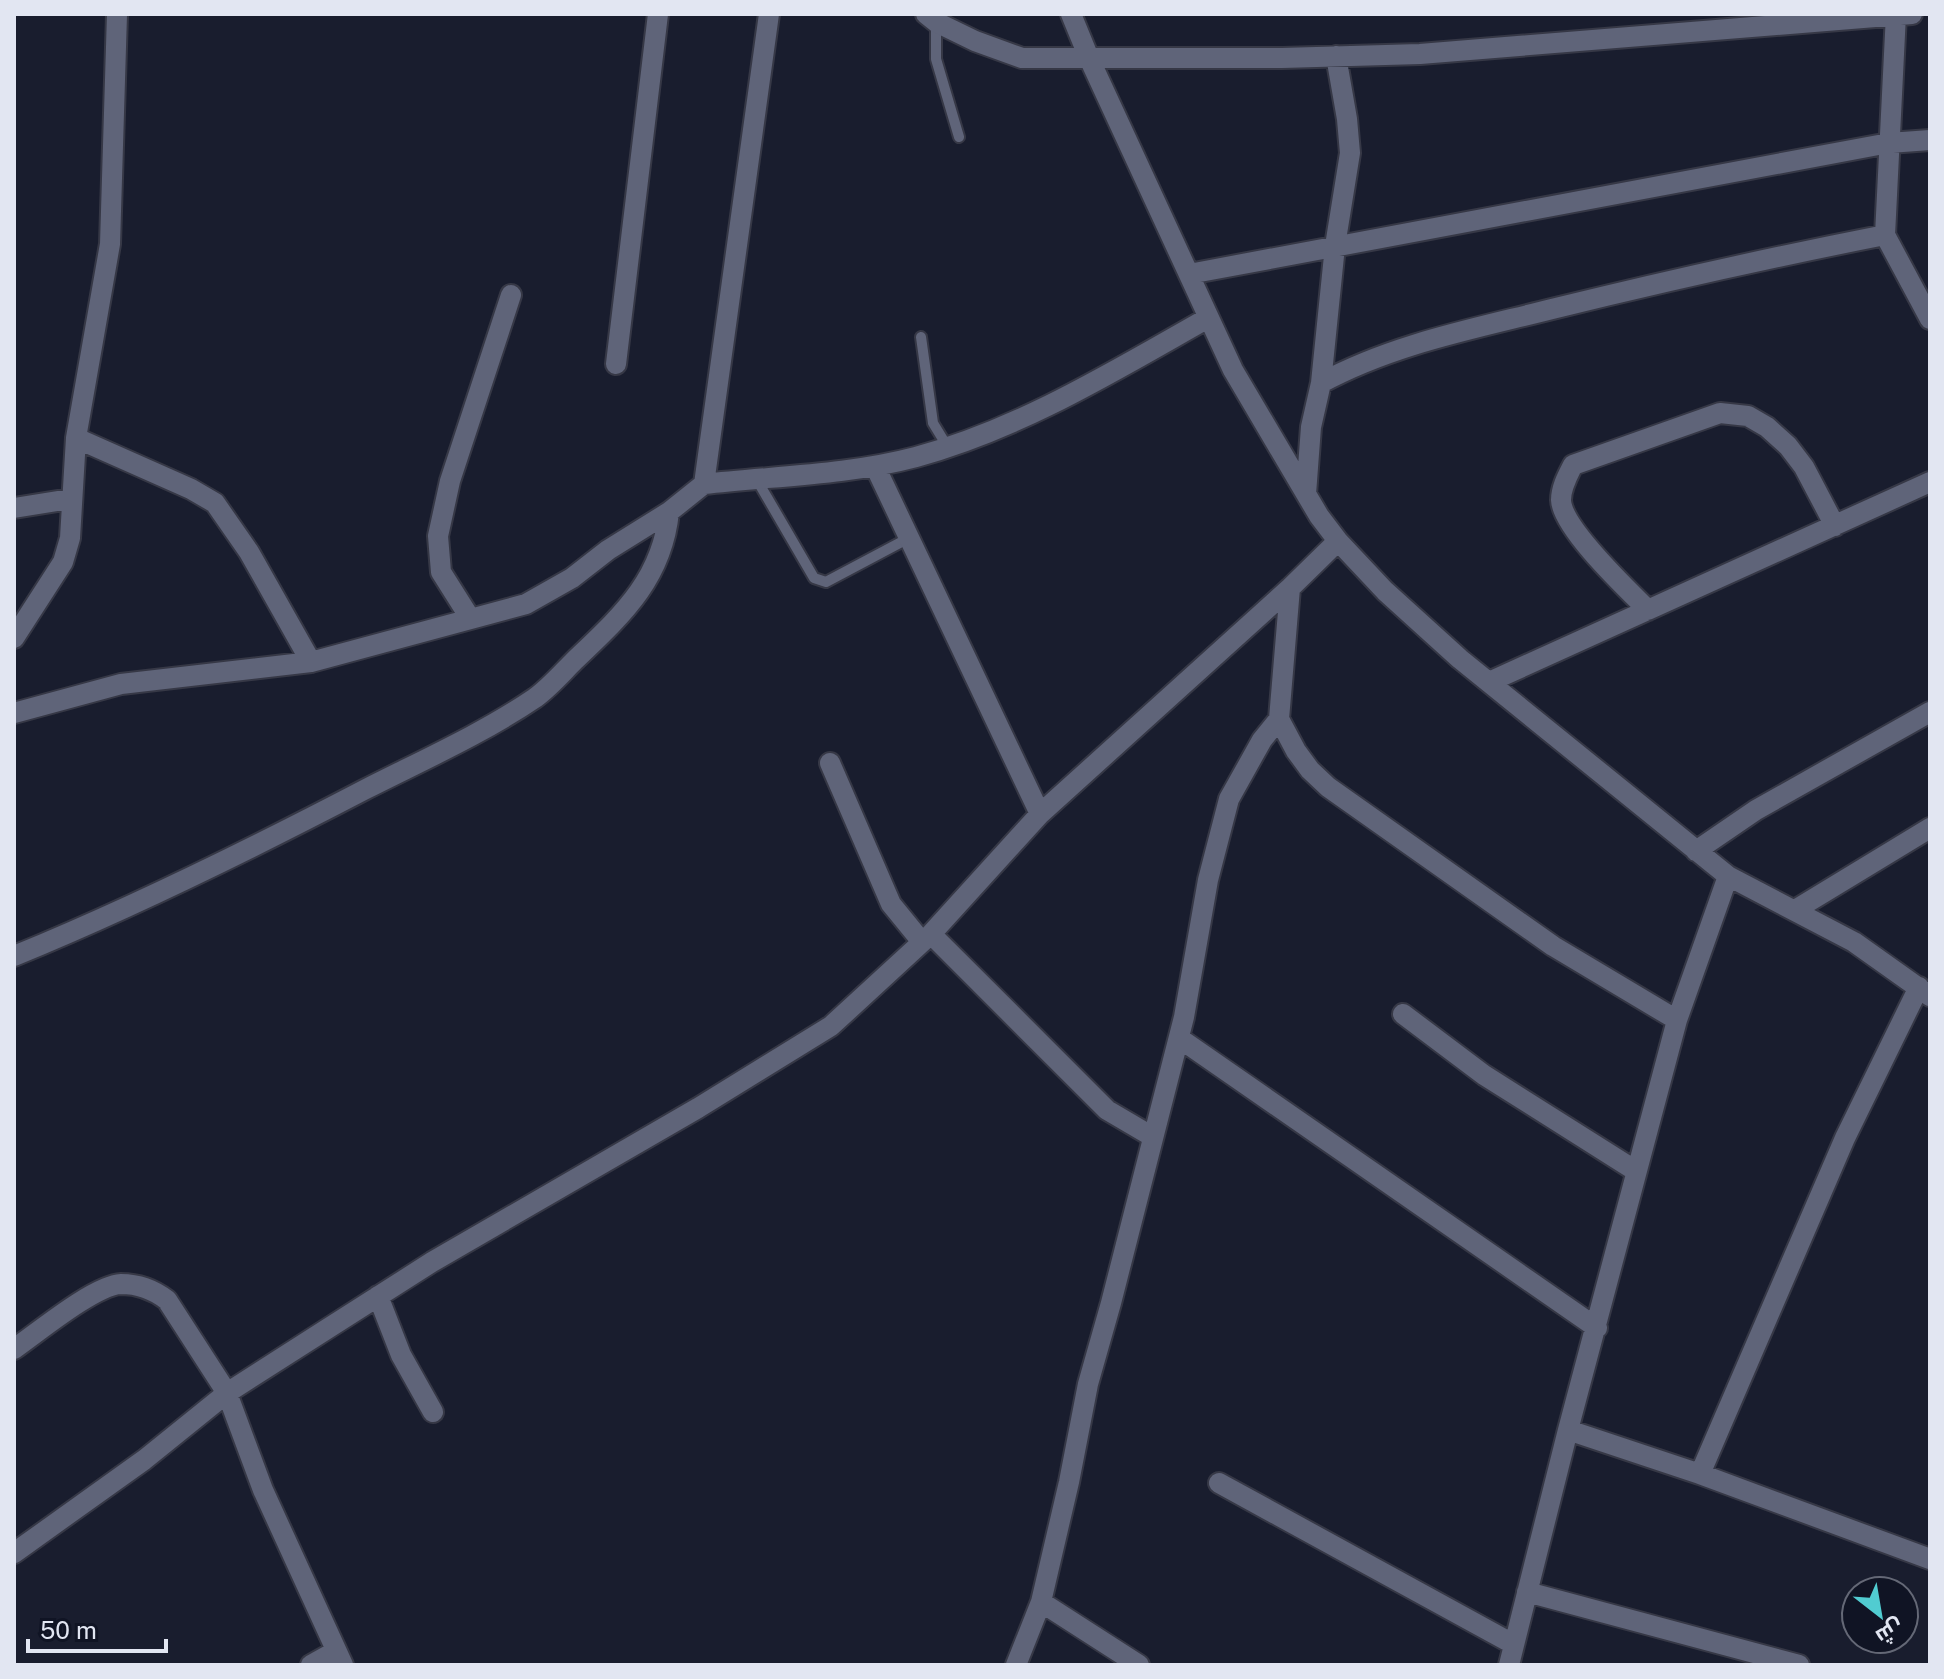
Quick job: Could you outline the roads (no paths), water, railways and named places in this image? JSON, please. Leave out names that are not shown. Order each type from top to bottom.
[{"type":"street","points":[[14,638],[63,562],[70,538],[76,438],[110,244],[117,14]]},
{"type":"street","points":[[616,364],[658,14]]},
{"type":"street","points":[[704,484],[769,14]]},
{"type":"street","points":[[1071,14],[1233,370],[1306,494],[1338,541],[1425,629],[1728,876],[1878,957],[1924,992],[1845,1138],[1700,1474]]},
{"type":"street","points":[[931,18],[975,41],[1022,58],[1089,58],[1435,53],[1901,14],[1889,143],[1885,235],[1930,319]]},
{"type":"street","points":[[1306,494],[1311,427],[1321,383],[1335,246],[1350,153],[1336,56]]},
{"type":"street","points":[[1189,274],[1889,143],[1930,140]]},
{"type":"street","points":[[1321,383],[1416,342],[1721,268],[1885,235]]},
{"type":"street","points":[[470,618],[441,572],[438,536],[450,481],[511,295]]},
{"type":"street","points":[[14,713],[121,684],[311,662],[526,604],[572,578],[608,550],[669,512],[704,484],[875,466],[947,446],[991,431],[1072,395],[1208,318]]},
{"type":"street","points":[[1648,610],[1593,552],[1564,515],[1561,498],[1564,482],[1573,465],[1720,413],[1748,416],[1767,427],[1788,446],[1804,467],[1835,526]]},
{"type":"street","points":[[76,438],[191,489],[215,503],[249,552],[311,662]]},
{"type":"street","points":[[875,466],[1040,814]]},
{"type":"street","points":[[1489,682],[1930,482]]},
{"type":"street","points":[[14,508],[70,499]]},
{"type":"street","points":[[14,956],[120,912],[195,876],[471,735],[537,697],[632,603],[666,540],[669,512]]},
{"type":"street","points":[[14,1553],[144,1460],[227,1393],[432,1262],[698,1108],[831,1026],[926,938],[1040,814],[1338,541]]},
{"type":"street","points":[[1290,588],[1279,719],[1310,770],[1328,787],[1553,946],[1677,1020]]},
{"type":"street","points":[[1696,851],[1756,810],[1930,712]]},
{"type":"street","points":[[1016,1665],[1041,1602],[1088,1384],[1179,1038],[1208,880],[1229,799],[1262,740],[1279,719]]},
{"type":"street","points":[[830,763],[891,904],[1107,1110],[1153,1137]]},
{"type":"street","points":[[1795,910],[1930,828]]},
{"type":"street","points":[[1509,1665],[1677,1020],[1728,876]]},
{"type":"street","points":[[1403,1014],[1484,1075],[1636,1171]]},
{"type":"street","points":[[1179,1038],[1597,1328]]},
{"type":"street","points":[[14,1349],[104,1289],[119,1284],[155,1291],[167,1300],[227,1393],[263,1490],[340,1658],[311,1665]]},
{"type":"street","points":[[378,1296],[401,1355],[433,1412]]},
{"type":"street","points":[[1568,1430],[1700,1474],[1930,1559]]},
{"type":"street","points":[[1219,1483],[1513,1644]]},
{"type":"street","points":[[1527,1592],[1799,1665]]},
{"type":"street","points":[[1041,1602],[1139,1665]]},
{"type":"lane","points":[[931,18],[936,59],[959,137]]},
{"type":"lane","points":[[921,337],[933,423],[947,446]]},
{"type":"lane","points":[[756,478],[814,578],[826,582],[909,538]]}]
